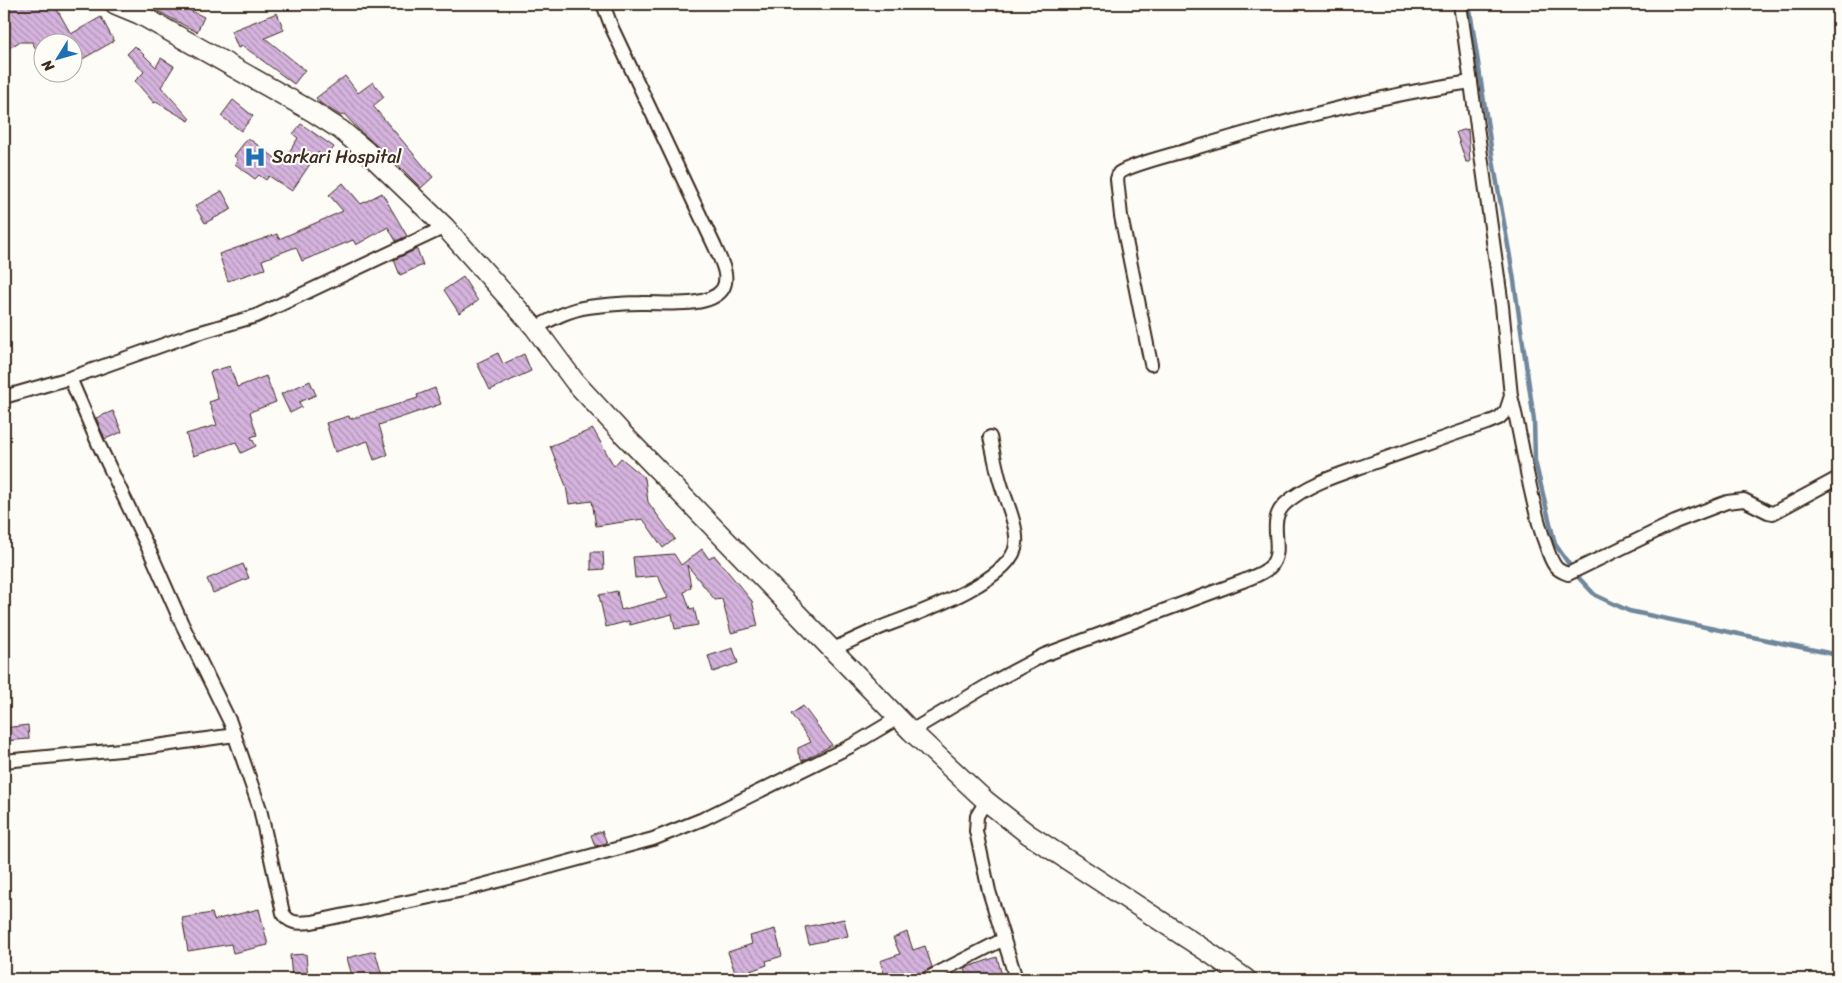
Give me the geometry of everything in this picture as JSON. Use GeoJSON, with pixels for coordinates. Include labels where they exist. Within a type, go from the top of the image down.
{"type":"FeatureCollection","features":[{"type":"Feature","properties":{"kind":"main road"},"geometry":{"type":"LineString","coordinates":[[115,4],[139,14],[313,112],[340,130],[366,151],[445,227],[535,328],[575,382],[622,434],[905,725],[986,801],[1028,834],[1246,979]]}},
{"type":"Feature","properties":{"kind":"street"},"geometry":{"type":"LineString","coordinates":[[535,328],[563,314],[587,307],[640,303],[693,303],[702,301],[722,290],[725,282],[725,273],[715,247],[603,4]]}},
{"type":"Feature","properties":{"kind":"street"},"geometry":{"type":"LineString","coordinates":[[1460,4],[1502,306],[1511,396],[1538,522],[1554,565],[1561,571],[1573,571],[1675,522],[1718,504],[1744,500],[1773,513],[1838,478]]}},
{"type":"Feature","properties":{"kind":"street"},"geometry":{"type":"LineString","coordinates":[[1151,364],[1121,216],[1117,180],[1119,172],[1298,119],[1420,89],[1470,82]]}},
{"type":"Feature","properties":{"kind":"street"},"geometry":{"type":"LineString","coordinates":[[4,397],[70,378],[191,335],[256,316],[445,227]]}},
{"type":"Feature","properties":{"kind":"street"},"geometry":{"type":"LineString","coordinates":[[70,378],[98,443],[138,524],[182,624],[235,735],[260,809],[283,913],[289,920],[298,924],[468,889],[653,839],[703,819],[850,746],[905,725],[1044,655],[1243,581],[1265,571],[1275,560],[1277,514],[1286,503],[1300,492],[1332,478],[1499,418],[1506,410],[1511,396]]}},
{"type":"Feature","properties":{"kind":"street"},"geometry":{"type":"LineString","coordinates":[[833,649],[936,606],[980,582],[1008,563],[1014,553],[1017,537],[999,478],[990,437]]}},
{"type":"Feature","properties":{"kind":"street"},"geometry":{"type":"LineString","coordinates":[[4,762],[160,746],[235,735]]}},
{"type":"Feature","properties":{"kind":"street"},"geometry":{"type":"LineString","coordinates":[[986,801],[977,816],[976,831],[989,890],[1016,979]]}},
{"type":"Feature","properties":{"kind":"street"},"geometry":{"type":"LineString","coordinates":[[926,979],[1004,938]]}},
{"type":"Feature","properties":{"kind":"building"},"geometry":{"type":"Polygon","coordinates":[[[4,4],[54,4],[70,32],[32,32],[32,42],[19,42],[4,51],[4,4]]]}},
{"type":"Feature","properties":{"kind":"building"},"geometry":{"type":"Polygon","coordinates":[[[144,4],[177,4],[204,17],[197,32],[144,4]]]}},
{"type":"Feature","properties":{"kind":"building"},"geometry":{"type":"Polygon","coordinates":[[[277,13],[284,30],[265,38],[305,70],[294,84],[243,46],[238,48],[231,31],[277,13]]]}},
{"type":"Feature","properties":{"kind":"building"},"geometry":{"type":"Polygon","coordinates":[[[101,17],[114,41],[82,59],[82,32],[75,32],[101,17]]]}},
{"type":"Feature","properties":{"kind":"building"},"geometry":{"type":"Polygon","coordinates":[[[135,46],[156,67],[161,58],[174,66],[161,87],[190,119],[189,121],[156,102],[154,103],[135,81],[144,72],[127,54],[135,46]]]}},
{"type":"Feature","properties":{"kind":"building"},"geometry":{"type":"Polygon","coordinates":[[[345,76],[358,93],[373,82],[384,97],[373,106],[433,177],[421,188],[392,159],[383,146],[380,149],[344,114],[341,116],[320,103],[316,98],[345,76]]]}},
{"type":"Feature","properties":{"kind":"building"},"geometry":{"type":"Polygon","coordinates":[[[233,100],[253,116],[241,131],[221,116],[233,100]]]}},
{"type":"Feature","properties":{"kind":"building"},"geometry":{"type":"Polygon","coordinates":[[[301,124],[334,147],[326,158],[318,152],[292,191],[269,176],[266,180],[259,175],[255,179],[235,164],[238,159],[234,156],[248,138],[282,163],[298,138],[293,134],[301,124]]]}},
{"type":"Feature","properties":{"kind":"building"},"geometry":{"type":"Polygon","coordinates":[[[1468,129],[1470,162],[1466,162],[1456,132],[1468,129]]]}},
{"type":"Feature","properties":{"kind":"building"},"geometry":{"type":"Polygon","coordinates":[[[343,183],[361,204],[382,193],[407,236],[396,241],[388,227],[356,245],[353,240],[302,261],[296,247],[262,260],[265,269],[228,281],[219,254],[277,234],[279,239],[343,211],[329,195],[343,183]]]}},
{"type":"Feature","properties":{"kind":"building"},"geometry":{"type":"Polygon","coordinates":[[[222,191],[232,209],[205,223],[195,206],[222,191]]]}},
{"type":"Feature","properties":{"kind":"building"},"geometry":{"type":"Polygon","coordinates":[[[417,249],[423,265],[400,275],[394,260],[417,249]]]}},
{"type":"Feature","properties":{"kind":"building"},"geometry":{"type":"Polygon","coordinates":[[[463,277],[478,301],[459,313],[444,290],[463,277]]]}},
{"type":"Feature","properties":{"kind":"building"},"geometry":{"type":"Polygon","coordinates":[[[498,353],[503,364],[524,354],[531,371],[490,390],[477,363],[498,353]]]}},
{"type":"Feature","properties":{"kind":"building"},"geometry":{"type":"Polygon","coordinates":[[[230,366],[237,387],[266,376],[276,402],[250,412],[257,435],[251,437],[256,446],[241,453],[236,442],[193,456],[186,434],[217,425],[209,402],[218,399],[210,372],[230,366]]]}},
{"type":"Feature","properties":{"kind":"building"},"geometry":{"type":"Polygon","coordinates":[[[310,381],[316,395],[299,402],[302,407],[290,413],[281,394],[310,381]]]}},
{"type":"Feature","properties":{"kind":"building"},"geometry":{"type":"Polygon","coordinates":[[[435,388],[441,404],[379,425],[388,455],[374,460],[368,441],[335,452],[326,423],[349,416],[350,419],[418,398],[417,395],[435,388]]]}},
{"type":"Feature","properties":{"kind":"building"},"geometry":{"type":"Polygon","coordinates":[[[113,411],[122,432],[105,439],[96,418],[113,411]]]}},
{"type":"Feature","properties":{"kind":"building"},"geometry":{"type":"Polygon","coordinates":[[[593,429],[614,466],[621,458],[645,478],[648,502],[675,539],[663,548],[643,519],[596,526],[592,501],[569,504],[566,486],[550,446],[593,429]]]}},
{"type":"Feature","properties":{"kind":"building"},"geometry":{"type":"Polygon","coordinates":[[[702,549],[709,559],[714,555],[752,601],[758,626],[731,633],[722,599],[715,600],[687,565],[691,587],[684,592],[690,609],[694,608],[698,625],[675,629],[672,614],[630,625],[629,621],[606,627],[599,595],[617,591],[621,610],[668,598],[658,576],[635,578],[633,557],[674,554],[681,565],[702,549]]]}},
{"type":"Feature","properties":{"kind":"building"},"geometry":{"type":"Polygon","coordinates":[[[591,552],[603,552],[604,569],[591,570],[591,552]]]}},
{"type":"Feature","properties":{"kind":"building"},"geometry":{"type":"Polygon","coordinates":[[[243,564],[249,578],[213,593],[207,579],[243,564]]]}},
{"type":"Feature","properties":{"kind":"building"},"geometry":{"type":"Polygon","coordinates":[[[733,648],[738,663],[713,672],[708,656],[733,648]]]}},
{"type":"Feature","properties":{"kind":"building"},"geometry":{"type":"Polygon","coordinates":[[[803,706],[832,745],[802,761],[798,748],[811,742],[791,714],[803,706]]]}},
{"type":"Feature","properties":{"kind":"building"},"geometry":{"type":"Polygon","coordinates":[[[28,725],[29,739],[4,741],[4,728],[28,725]]]}},
{"type":"Feature","properties":{"kind":"building"},"geometry":{"type":"Polygon","coordinates":[[[602,831],[607,843],[595,846],[591,835],[602,831]]]}},
{"type":"Feature","properties":{"kind":"building"},"geometry":{"type":"Polygon","coordinates":[[[259,909],[268,945],[233,953],[231,944],[188,951],[182,918],[212,913],[214,920],[259,909]]]}},
{"type":"Feature","properties":{"kind":"building"},"geometry":{"type":"Polygon","coordinates":[[[844,919],[848,936],[809,944],[805,927],[844,919]]]}},
{"type":"Feature","properties":{"kind":"building"},"geometry":{"type":"Polygon","coordinates":[[[775,929],[782,956],[766,961],[767,965],[736,976],[728,952],[752,944],[750,936],[775,929]]]}},
{"type":"Feature","properties":{"kind":"building"},"geometry":{"type":"Polygon","coordinates":[[[907,932],[913,950],[925,946],[932,967],[913,979],[886,979],[880,961],[900,954],[893,938],[907,932]]]}},
{"type":"Feature","properties":{"kind":"building"},"geometry":{"type":"Polygon","coordinates":[[[375,951],[383,979],[353,979],[347,958],[375,951]]]}},
{"type":"Feature","properties":{"kind":"building"},"geometry":{"type":"Polygon","coordinates":[[[306,954],[308,979],[292,979],[290,955],[306,954]]]}},
{"type":"Feature","properties":{"kind":"building"},"geometry":{"type":"Polygon","coordinates":[[[997,957],[1003,979],[968,979],[965,968],[997,957]]]}},
{"type":"Feature","properties":{"kind":"waterway"},"geometry":{"type":"LineString","coordinates":[[1469,4],[1513,274],[1534,420],[1535,461],[1555,544],[1578,577],[1595,595],[1629,611],[1838,655]]}},
{"type":"Feature","properties":{"kind":"place","name":"Sarkari Hospital"},"geometry":{"type":"Point","coordinates":[255,157]}}]}
